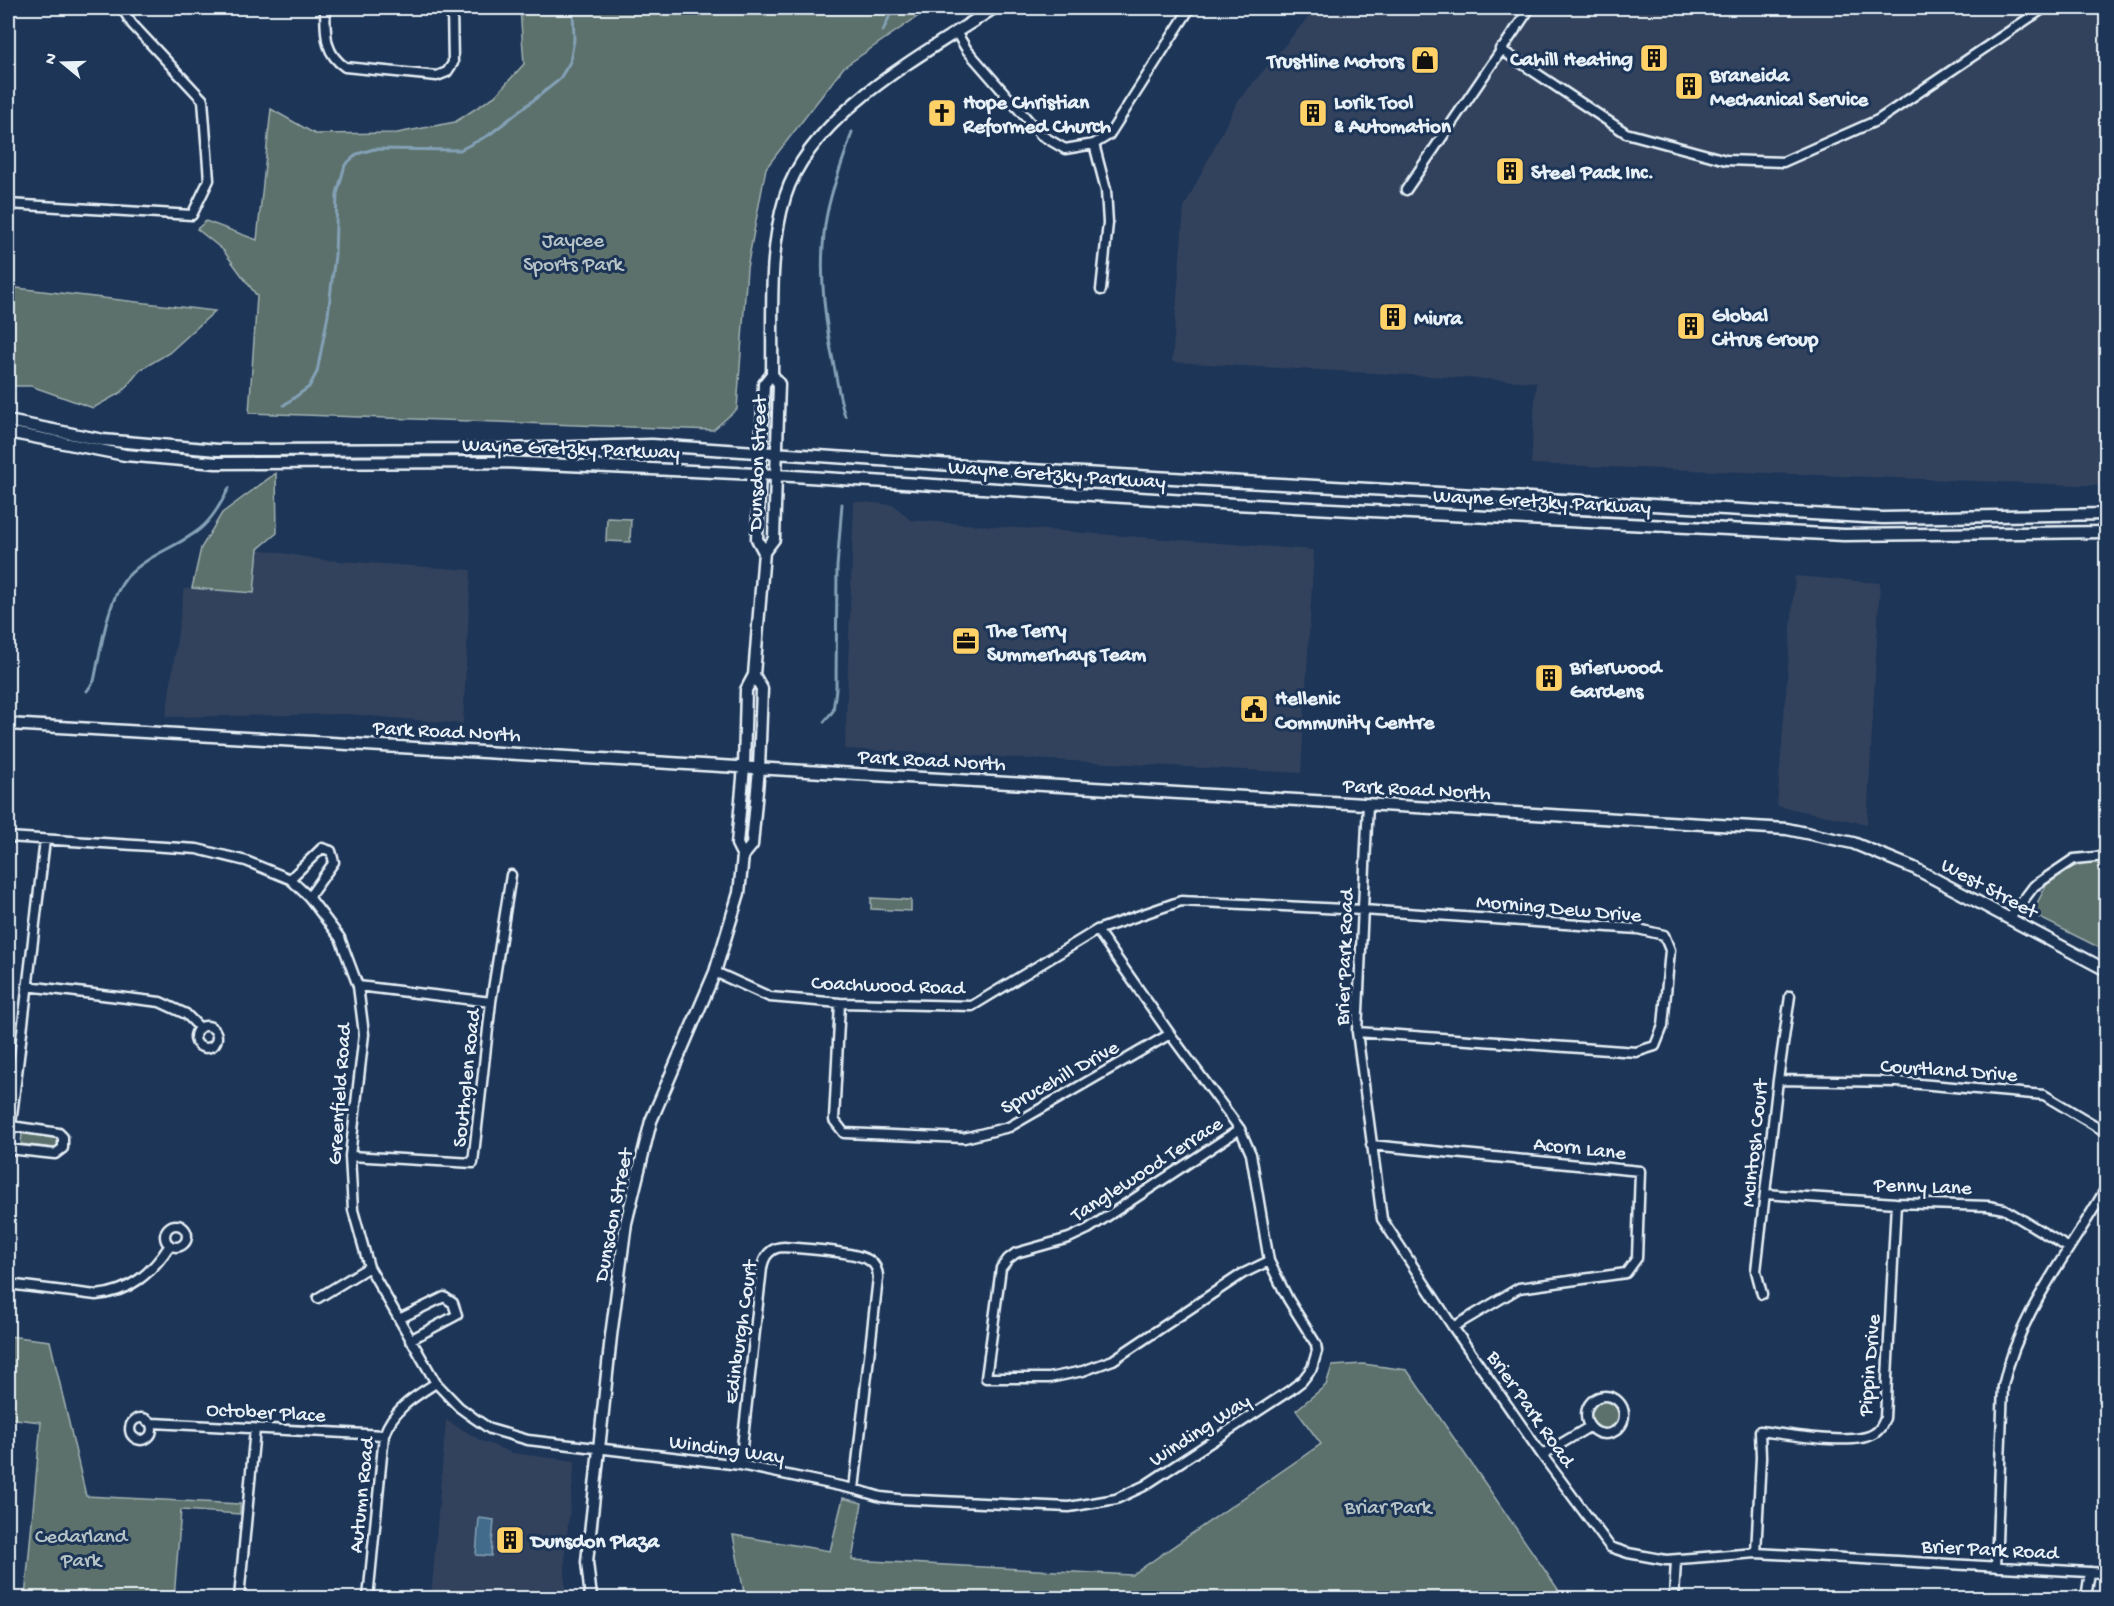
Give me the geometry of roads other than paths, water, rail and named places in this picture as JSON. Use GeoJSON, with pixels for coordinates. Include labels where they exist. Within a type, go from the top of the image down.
{"type":"FeatureCollection","features":[{"type":"Feature","properties":{"kind":"main road","name":"Dunsdon Street"},"geometry":{"type":"LineString","coordinates":[[591,1599],[587,1562],[611,1336],[629,1212],[651,1121],[715,972],[739,893],[743,856],[737,844],[744,767],[746,690],[754,675],[764,552],[774,539],[779,384],[772,374],[773,282],[777,232],[785,196],[799,164],[820,137],[863,94],[994,8]]}},
{"type":"Feature","properties":{"kind":"main road","name":"Dunsdon Street"},"geometry":{"type":"LineString","coordinates":[[764,552],[757,539],[759,475],[764,384],[772,374]]}},
{"type":"Feature","properties":{"kind":"main road","name":"Wayne Gretzky Parkway"},"geometry":{"type":"LineString","coordinates":[[8,421],[103,440],[217,450],[503,449],[652,445],[1883,518],[2106,514]]}},
{"type":"Feature","properties":{"kind":"main road","name":"Wayne Gretzky Parkway"},"geometry":{"type":"LineString","coordinates":[[8,432],[125,455],[216,463],[504,462],[777,475],[1234,504],[1844,535],[2106,532]]}},
{"type":"Feature","properties":{"kind":"main road","name":"Dunsdon Street"},"geometry":{"type":"LineString","coordinates":[[743,856],[752,845],[759,768],[762,689],[754,675]]}},
{"type":"Feature","properties":{"kind":"main road","name":"Park Road North"},"geometry":{"type":"LineString","coordinates":[[8,724],[1787,829],[1853,843]]}},
{"type":"Feature","properties":{"kind":"main road","name":"West Street"},"geometry":{"type":"LineString","coordinates":[[1853,843],[1927,874],[2106,970]]}},
{"type":"Feature","properties":{"kind":"street"},"geometry":{"type":"LineString","coordinates":[[8,204],[192,215],[209,180],[203,100],[132,24],[122,8]]}},
{"type":"Feature","properties":{"kind":"street"},"geometry":{"type":"LineString","coordinates":[[325,8],[327,45],[335,60],[345,67],[437,76],[447,72],[453,63],[452,8]]}},
{"type":"Feature","properties":{"kind":"street"},"geometry":{"type":"LineString","coordinates":[[956,32],[968,50],[1041,135],[1065,149],[1094,144],[1109,135],[1191,8]]}},
{"type":"Feature","properties":{"kind":"street"},"geometry":{"type":"LineString","coordinates":[[1406,190],[1530,8]]}},
{"type":"Feature","properties":{"kind":"street"},"geometry":{"type":"LineString","coordinates":[[1500,49],[1626,133],[1726,160],[1783,162],[1878,120],[2044,8]]}},
{"type":"Feature","properties":{"kind":"street"},"geometry":{"type":"LineString","coordinates":[[1094,144],[1106,190],[1108,223],[1101,290]]}},
{"type":"Feature","properties":{"kind":"street","name":"Brier Park Road"},"geometry":{"type":"LineString","coordinates":[[1368,804],[1357,1032],[1382,1219],[1453,1327],[1542,1455],[1610,1547],[1666,1560],[1756,1553],[2106,1573]]}},
{"type":"Feature","properties":{"kind":"street","name":"Greenfield Road"},"geometry":{"type":"LineString","coordinates":[[8,837],[197,849],[246,861],[290,879],[309,897],[340,938],[358,986],[363,1034],[350,1156],[352,1210],[369,1267],[436,1383],[459,1407],[490,1429],[528,1440],[599,1449]]}},
{"type":"Feature","properties":{"kind":"street"},"geometry":{"type":"LineString","coordinates":[[11,1126],[58,1133],[63,1137],[64,1144],[61,1151],[55,1154],[8,1149],[45,840]]}},
{"type":"Feature","properties":{"kind":"street"},"geometry":{"type":"LineString","coordinates":[[290,879],[322,848],[332,851],[334,862],[309,897]]}},
{"type":"Feature","properties":{"kind":"street"},"geometry":{"type":"LineString","coordinates":[[2009,919],[2034,886],[2074,859],[2106,856]]}},
{"type":"Feature","properties":{"kind":"street","name":"Southglen Road"},"geometry":{"type":"LineString","coordinates":[[350,1156],[473,1163],[491,1002],[511,874]]}},
{"type":"Feature","properties":{"kind":"street","name":"Coachwood Road"},"geometry":{"type":"LineString","coordinates":[[715,972],[770,998],[840,1003],[972,1006],[1097,930],[1181,901],[1363,910]]}},
{"type":"Feature","properties":{"kind":"street","name":"Morning Dew Drive"},"geometry":{"type":"LineString","coordinates":[[1357,1032],[1636,1052],[1655,1046],[1663,1026],[1670,950],[1664,935],[1638,929],[1363,910]]}},
{"type":"Feature","properties":{"kind":"street","name":"Winding Way"},"geometry":{"type":"LineString","coordinates":[[599,1449],[740,1465],[854,1489],[881,1497],[1069,1507],[1116,1499],[1144,1486],[1302,1381],[1312,1368],[1317,1351],[1316,1344],[1288,1299],[1269,1261],[1251,1154],[1240,1129],[1097,930]]}},
{"type":"Feature","properties":{"kind":"street"},"geometry":{"type":"LineString","coordinates":[[27,986],[160,1002],[186,1014],[200,1028]]}},
{"type":"Feature","properties":{"kind":"street"},"geometry":{"type":"LineString","coordinates":[[358,986],[491,1002]]}},
{"type":"Feature","properties":{"kind":"street","name":"McIntosh Court"},"geometry":{"type":"LineString","coordinates":[[1762,1294],[1756,1271],[1790,996]]}},
{"type":"Feature","properties":{"kind":"street","name":"Sprucehill Drive"},"geometry":{"type":"LineString","coordinates":[[840,1003],[834,1120],[844,1133],[964,1138],[1009,1128],[1170,1034]]}},
{"type":"Feature","properties":{"kind":"street","name":"Courtland Drive"},"geometry":{"type":"LineString","coordinates":[[1778,1080],[1897,1082],[2044,1095],[2106,1132]]}},
{"type":"Feature","properties":{"kind":"street","name":"Tanglewood Terrace"},"geometry":{"type":"LineString","coordinates":[[1240,1129],[1088,1229],[1069,1238],[1016,1253],[1008,1259],[1001,1268],[986,1378],[1049,1377],[1083,1371],[1113,1360],[1242,1274],[1269,1261]]}},
{"type":"Feature","properties":{"kind":"street","name":"Acorn Lane"},"geometry":{"type":"LineString","coordinates":[[1371,1144],[1640,1171],[1637,1258],[1626,1272],[1519,1288],[1453,1327]]}},
{"type":"Feature","properties":{"kind":"street"},"geometry":{"type":"LineString","coordinates":[[1996,1567],[2003,1386],[2008,1366],[2024,1324],[2106,1191]]}},
{"type":"Feature","properties":{"kind":"street","name":"Penny Lane"},"geometry":{"type":"LineString","coordinates":[[1765,1194],[1896,1203],[1988,1206],[2004,1209],[2069,1248]]}},
{"type":"Feature","properties":{"kind":"street","name":"Pippin Drive"},"geometry":{"type":"LineString","coordinates":[[1756,1553],[1761,1457],[1760,1431],[1847,1440],[1874,1434],[1882,1427],[1885,1418],[1896,1203]]}},
{"type":"Feature","properties":{"kind":"street"},"geometry":{"type":"LineString","coordinates":[[8,1284],[96,1295],[108,1294],[140,1280],[170,1245]]}},
{"type":"Feature","properties":{"kind":"street","name":"Edinburgh Court"},"geometry":{"type":"LineString","coordinates":[[740,1465],[762,1268],[766,1257],[773,1250],[784,1247],[860,1256],[873,1263],[878,1278],[854,1489]]}},
{"type":"Feature","properties":{"kind":"street"},"geometry":{"type":"LineString","coordinates":[[318,1298],[369,1267]]}},
{"type":"Feature","properties":{"kind":"street"},"geometry":{"type":"LineString","coordinates":[[399,1319],[444,1297],[453,1303],[457,1316],[410,1340]]}},
{"type":"Feature","properties":{"kind":"street","name":"Autumn Road"},"geometry":{"type":"LineString","coordinates":[[368,1599],[384,1435],[393,1416],[401,1407],[436,1383]]}},
{"type":"Feature","properties":{"kind":"street"},"geometry":{"type":"LineString","coordinates":[[1608,1397],[1619,1403],[1623,1420],[1616,1430],[1599,1434],[1589,1426],[1586,1414],[1591,1403],[1596,1399],[1608,1397]]}},
{"type":"Feature","properties":{"kind":"street","name":"October Place"},"geometry":{"type":"LineString","coordinates":[[147,1421],[384,1435]]}},
{"type":"Feature","properties":{"kind":"street"},"geometry":{"type":"LineString","coordinates":[[1542,1455],[1589,1426]]}},
{"type":"Feature","properties":{"kind":"street"},"geometry":{"type":"LineString","coordinates":[[239,1599],[255,1428]]}},
{"type":"Feature","properties":{"kind":"street"},"geometry":{"type":"LineString","coordinates":[[1674,1599],[1676,1560]]}},
{"type":"Feature","properties":{"kind":"street"},"geometry":{"type":"LineString","coordinates":[[2086,1599],[2090,1572]]}},
{"type":"Feature","properties":{"kind":"waterway"},"geometry":{"type":"LineString","coordinates":[[284,405],[309,387],[317,372],[328,315],[335,255],[337,194],[345,165],[357,154],[374,149],[460,150],[489,135],[559,80],[570,62],[574,40],[573,8]]}},
{"type":"Feature","properties":{"kind":"waterway"},"geometry":{"type":"LineString","coordinates":[[883,31],[893,8]]}},
{"type":"Feature","properties":{"kind":"waterway"},"geometry":{"type":"LineString","coordinates":[[845,416],[826,320],[823,251],[828,208],[852,132]]}},
{"type":"Feature","properties":{"kind":"waterway"},"geometry":{"type":"LineString","coordinates":[[87,691],[94,681],[106,626],[120,587],[127,577],[144,562],[205,525],[229,488]]}},
{"type":"Feature","properties":{"kind":"waterway"},"geometry":{"type":"LineString","coordinates":[[824,722],[833,711],[836,689],[837,567],[842,504]]}},
{"type":"Feature","properties":{"kind":"place","name":"Cahill Heating"},"geometry":{"type":"Point","coordinates":[1654,58]}},
{"type":"Feature","properties":{"kind":"place","name":"Trustline Motors"},"geometry":{"type":"Point","coordinates":[1425,60]}},
{"type":"Feature","properties":{"kind":"place","name":"Braneida Mechanical Service"},"geometry":{"type":"Point","coordinates":[1689,86]}},
{"type":"Feature","properties":{"kind":"place","name":"Hope Christian Reformed Church"},"geometry":{"type":"Point","coordinates":[942,113]}},
{"type":"Feature","properties":{"kind":"place","name":"Lorik Tool & Automation"},"geometry":{"type":"Point","coordinates":[1313,113]}},
{"type":"Feature","properties":{"kind":"place","name":"Steel Pack Inc."},"geometry":{"type":"Point","coordinates":[1510,171]}},
{"type":"Feature","properties":{"kind":"place","name":"Miura"},"geometry":{"type":"Point","coordinates":[1393,317]}},
{"type":"Feature","properties":{"kind":"place","name":"Global Citrus Group"},"geometry":{"type":"Point","coordinates":[1691,326]}},
{"type":"Feature","properties":{"kind":"place","name":"The Terry Summerhays Team"},"geometry":{"type":"Point","coordinates":[966,641]}},
{"type":"Feature","properties":{"kind":"place","name":"Brierwood Gardens"},"geometry":{"type":"Point","coordinates":[1549,678]}},
{"type":"Feature","properties":{"kind":"place","name":"Hellenic Community Centre"},"geometry":{"type":"Point","coordinates":[1254,709]}},
{"type":"Feature","properties":{"kind":"place","name":"Dunsdon Plaza"},"geometry":{"type":"Point","coordinates":[510,1540]}},
{"type":"Feature","properties":{"kind":"park label","name":"Jaycee Sports Park"},"geometry":{"type":"Point","coordinates":[573,251]}},
{"type":"Feature","properties":{"kind":"park label","name":"Briar Park"},"geometry":{"type":"Point","coordinates":[1388,1506]}},
{"type":"Feature","properties":{"kind":"park label","name":"Cedarland Park"},"geometry":{"type":"Point","coordinates":[81,1547]}}]}
